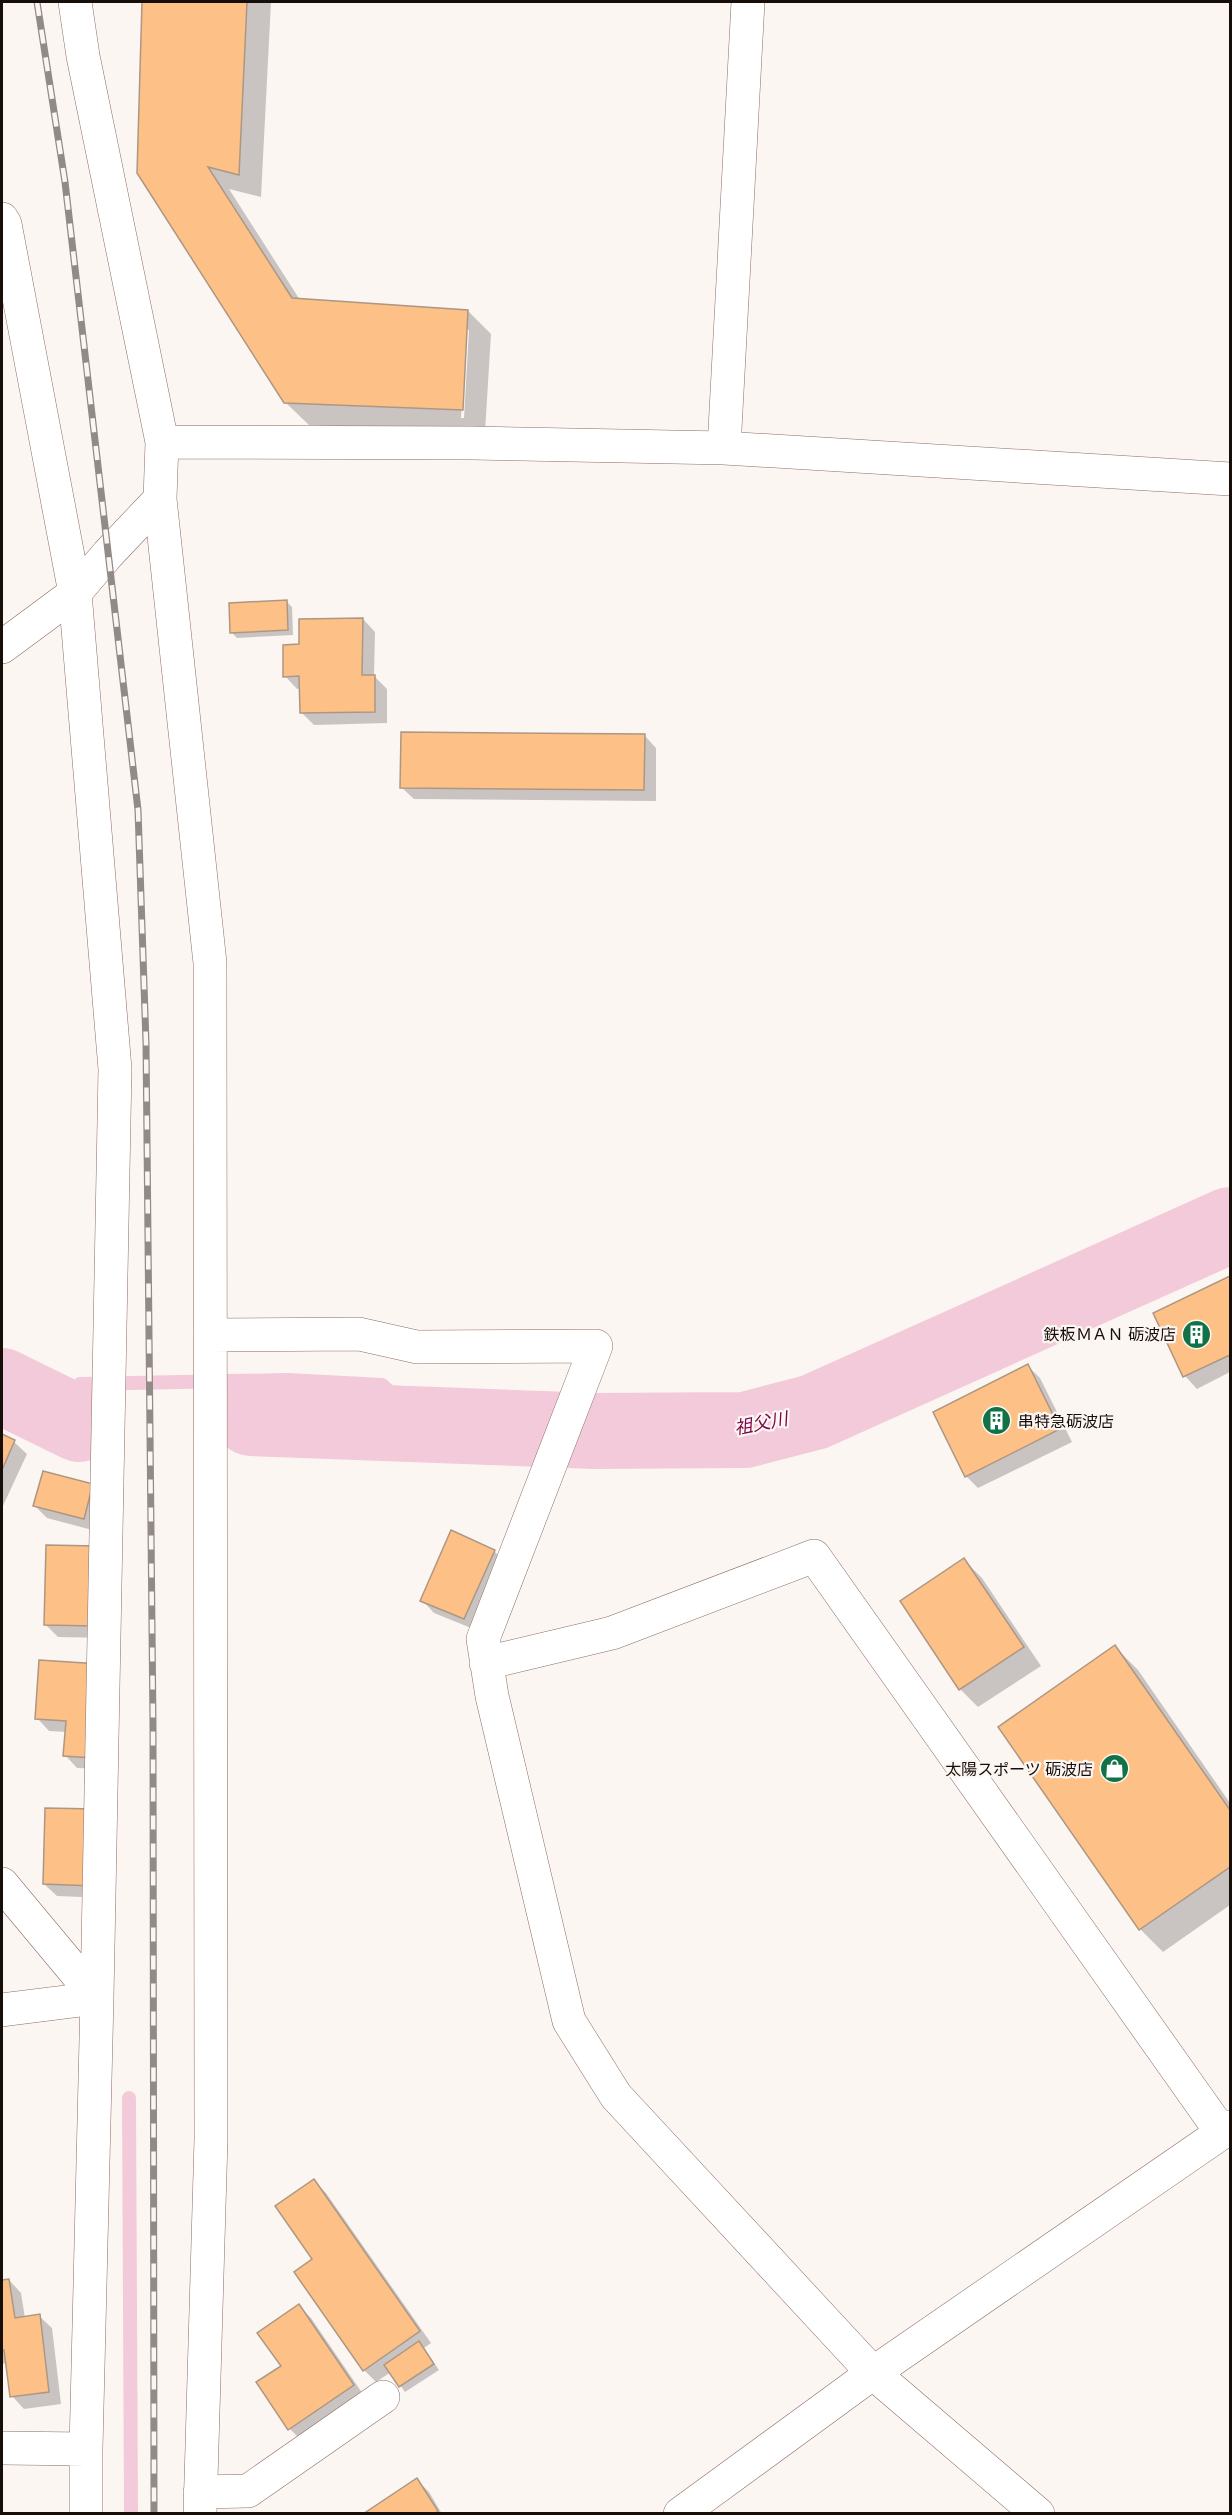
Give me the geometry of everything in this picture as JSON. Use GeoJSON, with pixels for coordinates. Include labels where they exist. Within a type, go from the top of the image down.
{"type":"FeatureCollection","features":[{"type":"Feature","properties":{"kind":"street"},"geometry":{"type":"LineString","coordinates":[[75,2],[83,56],[162,442],[160,499],[210,963],[211,2139],[200,2503],[248,2491],[383,2397]]}},
{"type":"Feature","properties":{"kind":"street"},"geometry":{"type":"LineString","coordinates":[[724,448],[748,2]]}},
{"type":"Feature","properties":{"kind":"street"},"geometry":{"type":"LineString","coordinates":[[2,219],[5,224],[75,593],[115,1069],[86,2514]]}},
{"type":"Feature","properties":{"kind":"street"},"geometry":{"type":"LineString","coordinates":[[162,442],[472,443],[724,448],[1230,479]]}},
{"type":"Feature","properties":{"kind":"street"},"geometry":{"type":"LineString","coordinates":[[2,647],[75,593],[160,499]]}},
{"type":"Feature","properties":{"kind":"street"},"geometry":{"type":"LineString","coordinates":[[210,1335],[359,1334],[417,1347],[596,1346],[483,1639],[492,1696],[569,2021],[616,2096],[873,2373],[1038,2514]]}},
{"type":"Feature","properties":{"kind":"street"},"geometry":{"type":"LineString","coordinates":[[486,1663],[612,1633],[814,1556],[1226,2130],[873,2373],[680,2514]]}},
{"type":"Feature","properties":{"kind":"street"},"geometry":{"type":"LineString","coordinates":[[2,1884],[97,1998]]}},
{"type":"Feature","properties":{"kind":"street"},"geometry":{"type":"LineString","coordinates":[[2,2010],[97,1998]]}},
{"type":"Feature","properties":{"kind":"street"},"geometry":{"type":"LineString","coordinates":[[2,2448],[86,2449]]}},
{"type":"Feature","properties":{"kind":"building"},"geometry":{"type":"Polygon","coordinates":[[[142,2],[247,2],[239,175],[208,167],[292,298],[468,310],[463,410],[284,403],[137,173],[142,2]]]}},
{"type":"Feature","properties":{"kind":"building"},"geometry":{"type":"Polygon","coordinates":[[[287,600],[288,630],[230,633],[229,603],[287,600]]]}},
{"type":"Feature","properties":{"kind":"building"},"geometry":{"type":"Polygon","coordinates":[[[363,618],[362,675],[375,675],[375,712],[300,713],[299,676],[283,677],[283,645],[299,644],[299,619],[363,618]]]}},
{"type":"Feature","properties":{"kind":"building"},"geometry":{"type":"Polygon","coordinates":[[[401,732],[645,734],[644,790],[400,788],[401,732]]]}},
{"type":"Feature","properties":{"kind":"building","name":"鉄板ＭＡＮ 砺波店"},"geometry":{"type":"Polygon","coordinates":[[[1230,1276],[1230,1355],[1183,1377],[1153,1313],[1230,1276]]]}},
{"type":"Feature","properties":{"kind":"building","name":"串特急砺波店"},"geometry":{"type":"Polygon","coordinates":[[[1028,1364],[1060,1429],[965,1477],[933,1412],[1028,1364]]]}},
{"type":"Feature","properties":{"kind":"building"},"geometry":{"type":"Polygon","coordinates":[[[2,1434],[15,1440],[2,1470],[2,1434]]]}},
{"type":"Feature","properties":{"kind":"building"},"geometry":{"type":"Polygon","coordinates":[[[43,1471],[93,1484],[84,1519],[33,1506],[43,1471]]]}},
{"type":"Feature","properties":{"kind":"building"},"geometry":{"type":"Polygon","coordinates":[[[451,1530],[495,1550],[464,1619],[420,1601],[451,1530]]]}},
{"type":"Feature","properties":{"kind":"building"},"geometry":{"type":"Polygon","coordinates":[[[46,1545],[97,1546],[94,1626],[44,1625],[46,1545]]]}},
{"type":"Feature","properties":{"kind":"building"},"geometry":{"type":"Polygon","coordinates":[[[964,1558],[1024,1647],[959,1690],[900,1601],[964,1558]]]}},
{"type":"Feature","properties":{"kind":"building","name":"太陽スポーツ 砺波店"},"geometry":{"type":"Polygon","coordinates":[[[1115,1645],[1230,1810],[1230,1867],[1139,1930],[998,1727],[1115,1645]]]}},
{"type":"Feature","properties":{"kind":"building"},"geometry":{"type":"Polygon","coordinates":[[[39,1660],[100,1664],[93,1758],[63,1756],[66,1721],[35,1719],[39,1660]]]}},
{"type":"Feature","properties":{"kind":"building"},"geometry":{"type":"Polygon","coordinates":[[[45,1808],[96,1809],[94,1886],[43,1884],[45,1808]]]}},
{"type":"Feature","properties":{"kind":"building"},"geometry":{"type":"Polygon","coordinates":[[[314,2179],[420,2331],[363,2371],[294,2272],[312,2259],[275,2206],[314,2179]]]}},
{"type":"Feature","properties":{"kind":"building"},"geometry":{"type":"Polygon","coordinates":[[[9,2279],[15,2318],[40,2314],[49,2392],[10,2397],[4,2350],[2,2350],[2,2280],[9,2279]]]}},
{"type":"Feature","properties":{"kind":"building"},"geometry":{"type":"Polygon","coordinates":[[[299,2304],[354,2385],[288,2430],[256,2382],[281,2366],[257,2333],[299,2304]]]}},
{"type":"Feature","properties":{"kind":"building"},"geometry":{"type":"Polygon","coordinates":[[[419,2341],[434,2364],[399,2387],[384,2365],[419,2341]]]}},
{"type":"Feature","properties":{"kind":"building"},"geometry":{"type":"Polygon","coordinates":[[[417,2478],[438,2511],[435,2514],[363,2514],[417,2478]]]}},
{"type":"Feature","properties":{"kind":"waterway","name":"祖父川"},"geometry":{"type":"LineString","coordinates":[[251,1418],[595,1431],[745,1430],[814,1412],[1230,1225]]}},
{"type":"Feature","properties":{"kind":"waterway"},"geometry":{"type":"LineString","coordinates":[[80,1384],[288,1380],[382,1385],[424,1424]]}},
{"type":"Feature","properties":{"kind":"waterway","name":"祖父川"},"geometry":{"type":"LineString","coordinates":[[2,1386],[79,1424]]}},
{"type":"Feature","properties":{"kind":"waterway"},"geometry":{"type":"LineString","coordinates":[[129,2098],[131,2514]]}},
{"type":"Feature","properties":{"kind":"railway"},"geometry":{"type":"LineString","coordinates":[[37,2],[65,182],[138,810],[146,1043],[153,1725],[154,2514]]}},
{"type":"Feature","properties":{"kind":"place","name":"鉄板ＭＡＮ 砺波店"},"geometry":{"type":"Point","coordinates":[1197,1334]}},
{"type":"Feature","properties":{"kind":"place","name":"串特急砺波店"},"geometry":{"type":"Point","coordinates":[997,1421]}},
{"type":"Feature","properties":{"kind":"place","name":"太陽スポーツ 砺波店"},"geometry":{"type":"Point","coordinates":[1114,1769]}}]}
